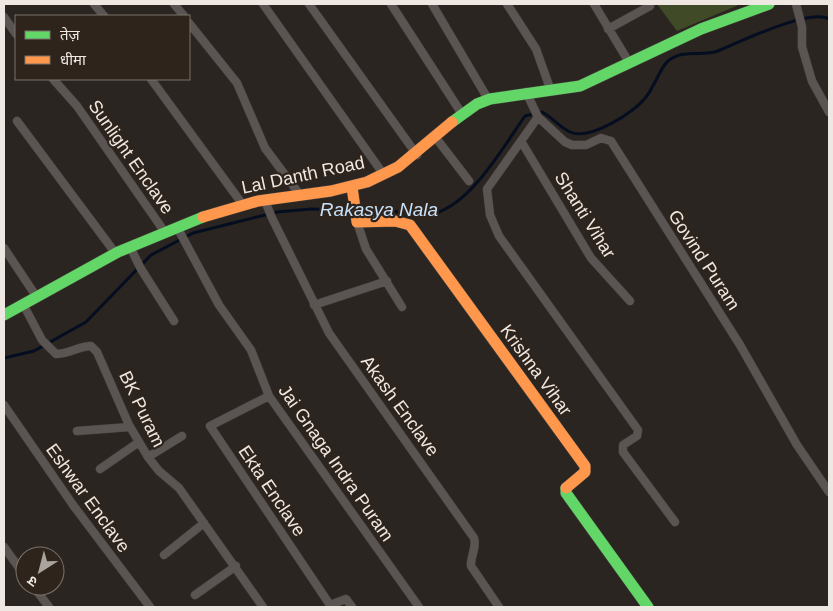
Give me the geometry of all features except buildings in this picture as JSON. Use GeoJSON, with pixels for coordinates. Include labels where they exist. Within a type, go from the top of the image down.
{"type":"FeatureCollection","features":[{"type":"Feature","properties":{"kind":"street"},"geometry":{"type":"LineString","coordinates":[[94,4],[103,15]]}},
{"type":"Feature","properties":{"kind":"street"},"geometry":{"type":"LineString","coordinates":[[174,4],[183,15]]}},
{"type":"Feature","properties":{"kind":"street"},"geometry":{"type":"LineString","coordinates":[[263,4],[384,175]]}},
{"type":"Feature","properties":{"kind":"street"},"geometry":{"type":"LineString","coordinates":[[309,4],[417,155]]}},
{"type":"Feature","properties":{"kind":"street"},"geometry":{"type":"LineString","coordinates":[[392,4],[462,114]]}},
{"type":"Feature","properties":{"kind":"street"},"geometry":{"type":"LineString","coordinates":[[432,4],[488,99]]}},
{"type":"Feature","properties":{"kind":"street"},"geometry":{"type":"LineString","coordinates":[[507,4],[536,49],[551,91]]}},
{"type":"Feature","properties":{"kind":"street"},"geometry":{"type":"LineString","coordinates":[[594,4],[630,64]]}},
{"type":"Feature","properties":{"kind":"street","name":"Lal Danth Road"},"geometry":{"type":"LineString","coordinates":[[4,315],[116,254],[164,231],[178,230],[243,204],[267,205],[300,194],[352,187],[384,175],[417,155],[462,114],[488,99],[526,92],[577,87],[602,78],[678,39],[769,4]]}},
{"type":"Feature","properties":{"kind":"street"},"geometry":{"type":"LineString","coordinates":[[796,4],[802,27],[802,47],[812,81],[829,112]]}},
{"type":"Feature","properties":{"kind":"street"},"geometry":{"type":"LineString","coordinates":[[608,29],[650,6]]}},
{"type":"Feature","properties":{"kind":"street"},"geometry":{"type":"LineString","coordinates":[[4,17],[15,33]]}},
{"type":"Feature","properties":{"kind":"street"},"geometry":{"type":"LineString","coordinates":[[190,23],[237,83],[265,148],[300,194]]}},
{"type":"Feature","properties":{"kind":"street","name":"Sunlight Enclave"},"geometry":{"type":"LineString","coordinates":[[54,80],[77,106],[164,231]]}},
{"type":"Feature","properties":{"kind":"street"},"geometry":{"type":"LineString","coordinates":[[152,80],[243,204]]}},
{"type":"Feature","properties":{"kind":"street","name":"Govind Puram"},"geometry":{"type":"LineString","coordinates":[[526,92],[538,117],[572,145],[586,144],[601,138],[611,141],[740,345],[797,445],[829,492]]}},
{"type":"Feature","properties":{"kind":"street"},"geometry":{"type":"LineString","coordinates":[[538,117],[487,189],[490,215],[499,236],[638,430],[637,436],[623,446],[623,452],[675,522]]}},
{"type":"Feature","properties":{"kind":"street"},"geometry":{"type":"LineString","coordinates":[[17,121],[116,254]]}},
{"type":"Feature","properties":{"kind":"street"},"geometry":{"type":"LineString","coordinates":[[436,138],[469,181]]}},
{"type":"Feature","properties":{"kind":"street","name":"Shanti Vihar"},"geometry":{"type":"LineString","coordinates":[[521,141],[591,258],[630,301]]}},
{"type":"Feature","properties":{"kind":"street"},"geometry":{"type":"LineString","coordinates":[[352,187],[356,221],[366,250],[402,307]]}},
{"type":"Feature","properties":{"kind":"street","name":"Akash Enclave"},"geometry":{"type":"LineString","coordinates":[[267,205],[329,333],[474,538],[476,545],[470,559],[471,566],[499,607]]}},
{"type":"Feature","properties":{"kind":"street","name":"Krishna Vihar"},"geometry":{"type":"LineString","coordinates":[[356,221],[395,220],[410,225],[419,235],[455,288],[585,466],[584,472],[565,489],[566,493],[648,607]]}},
{"type":"Feature","properties":{"kind":"street","name":"Jai Gnaga Indra Puram"},"geometry":{"type":"LineString","coordinates":[[178,230],[219,305],[251,350],[269,396],[419,607]]}},
{"type":"Feature","properties":{"kind":"street"},"geometry":{"type":"LineString","coordinates":[[130,247],[174,322]]}},
{"type":"Feature","properties":{"kind":"street"},"geometry":{"type":"LineString","coordinates":[[4,248],[36,296]]}},
{"type":"Feature","properties":{"kind":"street"},"geometry":{"type":"LineString","coordinates":[[314,305],[387,282]]}},
{"type":"Feature","properties":{"kind":"street","name":"BK Puram"},"geometry":{"type":"LineString","coordinates":[[23,304],[42,340],[56,354],[63,354],[84,346],[92,346],[101,358],[130,427],[148,457],[159,471],[179,488],[236,566],[262,607]]}},
{"type":"Feature","properties":{"kind":"street","name":"Ekta Enclave"},"geometry":{"type":"LineString","coordinates":[[269,396],[210,426],[330,605],[346,599],[352,607]]}},
{"type":"Feature","properties":{"kind":"street","name":"Eshwar Enclave"},"geometry":{"type":"LineString","coordinates":[[4,405],[73,505],[150,607]]}},
{"type":"Feature","properties":{"kind":"street"},"geometry":{"type":"LineString","coordinates":[[77,432],[130,427]]}},
{"type":"Feature","properties":{"kind":"street"},"geometry":{"type":"LineString","coordinates":[[148,457],[182,436]]}},
{"type":"Feature","properties":{"kind":"street"},"geometry":{"type":"LineString","coordinates":[[100,469],[139,442]]}},
{"type":"Feature","properties":{"kind":"street"},"geometry":{"type":"LineString","coordinates":[[164,555],[204,523]]}},
{"type":"Feature","properties":{"kind":"street"},"geometry":{"type":"LineString","coordinates":[[4,547],[15,562]]}},
{"type":"Feature","properties":{"kind":"street"},"geometry":{"type":"LineString","coordinates":[[195,595],[236,566]]}},
{"type":"Feature","properties":{"kind":"street"},"geometry":{"type":"LineString","coordinates":[[41,596],[49,607]]}},
{"type":"Feature","properties":{"kind":"green space"},"geometry":{"type":"Polygon","coordinates":[[[657,4],[741,4],[677,31],[657,4]]]}},
{"type":"Feature","properties":{"kind":"waterway","name":"Rakasya Nala"},"geometry":{"type":"LineString","coordinates":[[4,358],[34,351],[86,322],[151,255],[193,233],[277,212],[311,209],[436,213],[450,207],[475,185],[525,116],[542,112],[570,132],[578,134],[588,133],[611,124],[632,110],[649,93],[667,62],[679,55],[712,53],[774,28],[806,18],[819,17],[829,19]]}},
{"type":"Feature","properties":{"kind":"traffic: fast"},"geometry":{"type":"LineString","coordinates":[[452,122],[477,104],[490,99],[580,86],[701,29],[769,4]]}},
{"type":"Feature","properties":{"kind":"traffic: fast"},"geometry":{"type":"LineString","coordinates":[[4,315],[118,252],[203,217]]}},
{"type":"Feature","properties":{"kind":"traffic: fast"},"geometry":{"type":"LineString","coordinates":[[566,488],[566,493],[648,607]]}},
{"type":"Feature","properties":{"kind":"traffic: slow"},"geometry":{"type":"LineString","coordinates":[[203,217],[258,201],[331,191],[367,182],[398,167],[452,122]]}},
{"type":"Feature","properties":{"kind":"traffic: slow"},"geometry":{"type":"LineString","coordinates":[[352,187],[357,222],[395,221],[410,225],[585,466],[585,472],[566,488]]}}]}
